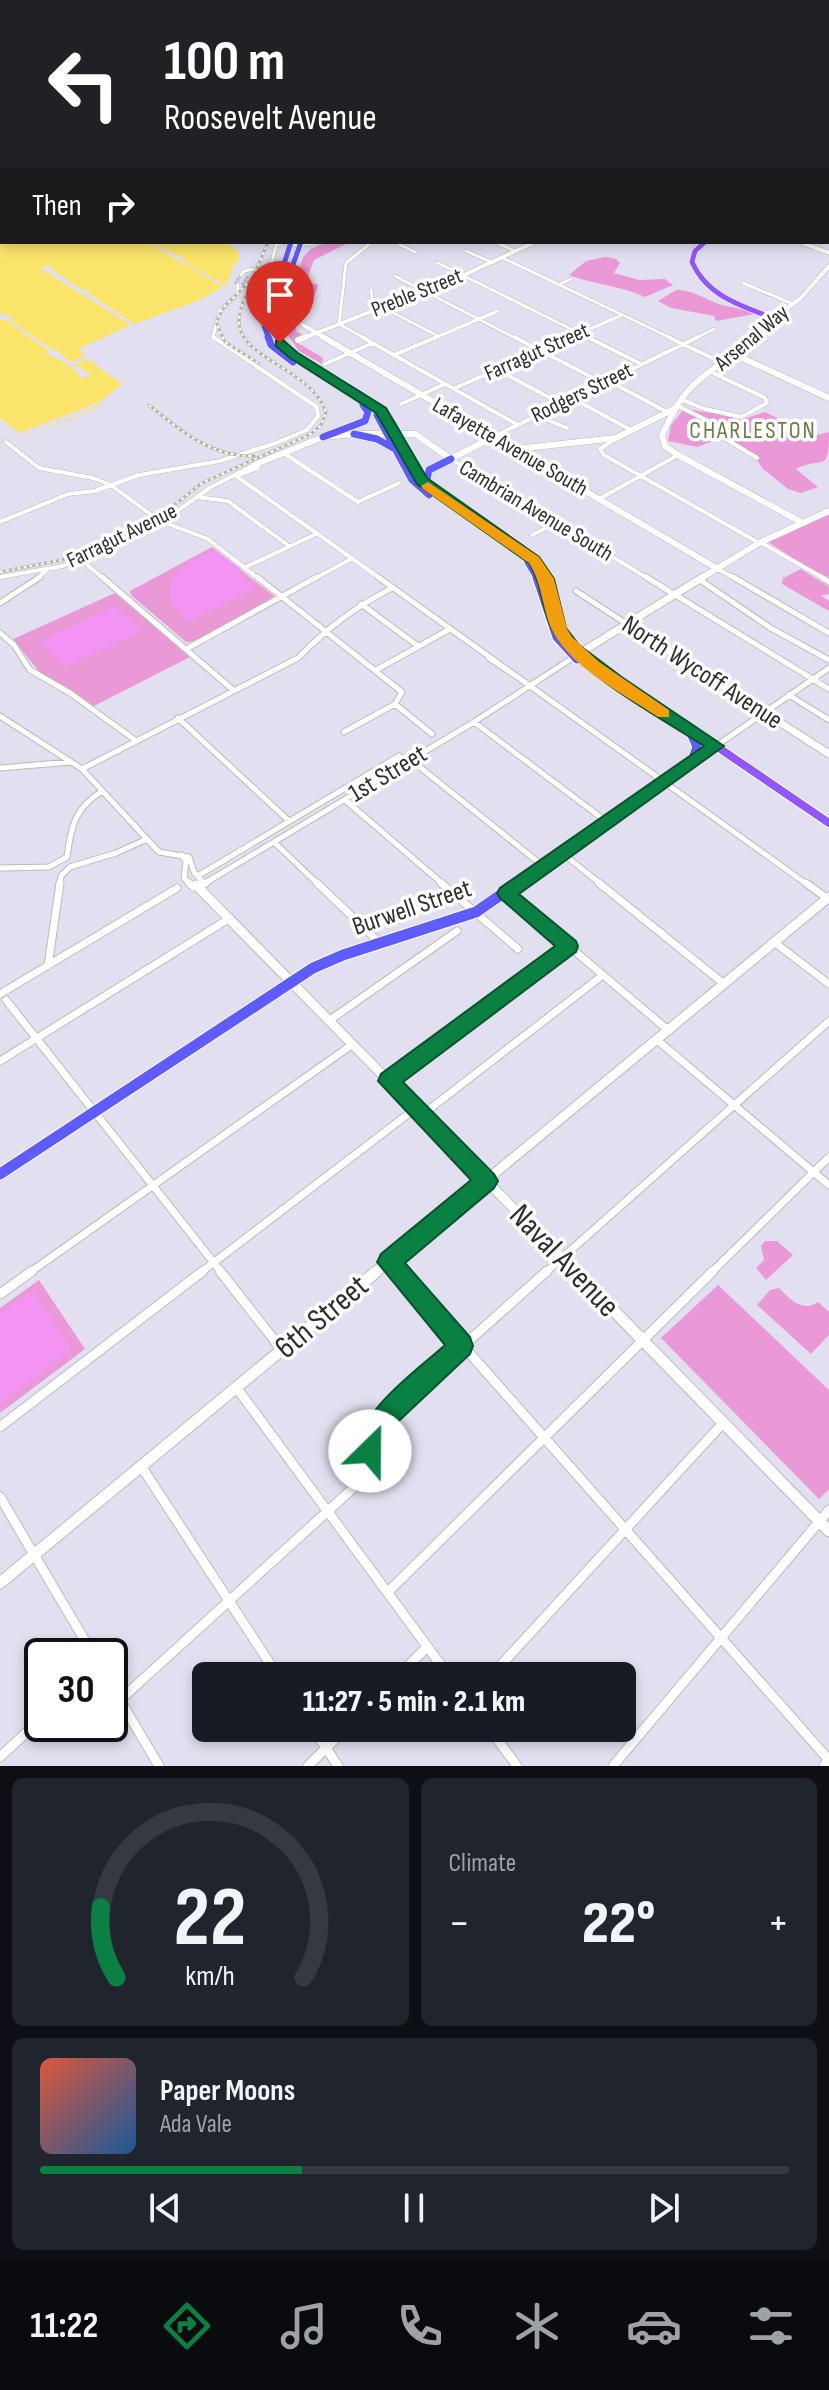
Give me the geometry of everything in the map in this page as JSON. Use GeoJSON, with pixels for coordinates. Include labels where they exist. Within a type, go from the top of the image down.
{"type":"FeatureCollection","features":[{"type":"Feature","properties":{"kind":"highway"},"geometry":{"type":"LineString","coordinates":[[290,244],[265,317],[267,338],[286,358],[374,412],[426,484],[534,560],[547,579],[559,629],[577,655]]}},
{"type":"Feature","properties":{"kind":"highway"},"geometry":{"type":"LineString","coordinates":[[300,244],[275,316],[276,337],[294,355],[376,407],[389,419],[395,449],[412,480],[421,489],[527,562],[539,580],[551,630],[577,655],[716,746]]}},
{"type":"Feature","properties":{"kind":"highway"},"geometry":{"type":"LineString","coordinates":[[323,437],[365,421],[368,412],[363,405]]}},
{"type":"Feature","properties":{"kind":"highway"},"geometry":{"type":"LineString","coordinates":[[354,434],[377,439],[395,449]]}},
{"type":"Feature","properties":{"kind":"highway"},"geometry":{"type":"LineString","coordinates":[[426,484],[424,475],[428,469],[451,459]]}},
{"type":"Feature","properties":{"kind":"highway"},"geometry":{"type":"LineString","coordinates":[[690,731],[697,747],[691,764]]}},
{"type":"Feature","properties":{"kind":"highway","name":"Burwell Street"},"geometry":{"type":"LineString","coordinates":[[0,1174],[291,981],[333,959],[476,912],[716,746]]}},
{"type":"Feature","properties":{"kind":"main road"},"geometry":{"type":"LineString","coordinates":[[703,244],[695,251],[692,262],[703,283],[720,295],[773,318]]}},
{"type":"Feature","properties":{"kind":"main road"},"geometry":{"type":"LineString","coordinates":[[716,746],[829,823]]}},
{"type":"Feature","properties":{"kind":"street"},"geometry":{"type":"LineString","coordinates":[[244,276],[255,268],[271,266],[274,253],[288,244]]}},
{"type":"Feature","properties":{"kind":"street"},"geometry":{"type":"LineString","coordinates":[[370,244],[346,263],[339,324],[518,425]]}},
{"type":"Feature","properties":{"kind":"street"},"geometry":{"type":"LineString","coordinates":[[398,244],[415,252]]}},
{"type":"Feature","properties":{"kind":"street"},"geometry":{"type":"LineString","coordinates":[[499,244],[515,251]]}},
{"type":"Feature","properties":{"kind":"street","name":"Preble Street"},"geometry":{"type":"LineString","coordinates":[[298,340],[464,275],[531,244]]}},
{"type":"Feature","properties":{"kind":"street"},"geometry":{"type":"LineString","coordinates":[[806,244],[829,253]]}},
{"type":"Feature","properties":{"kind":"street"},"geometry":{"type":"LineString","coordinates":[[466,251],[493,263]]}},
{"type":"Feature","properties":{"kind":"street"},"geometry":{"type":"LineString","coordinates":[[503,258],[725,364]]}},
{"type":"Feature","properties":{"kind":"street"},"geometry":{"type":"LineString","coordinates":[[438,263],[641,364]]}},
{"type":"Feature","properties":{"kind":"street","name":"Arsenal Way"},"geometry":{"type":"LineString","coordinates":[[679,405],[696,382],[736,355],[773,318],[793,304],[829,266]]}},
{"type":"Feature","properties":{"kind":"street"},"geometry":{"type":"LineString","coordinates":[[395,276],[539,351],[667,412]]}},
{"type":"Feature","properties":{"kind":"street"},"geometry":{"type":"LineString","coordinates":[[558,285],[571,279]]}},
{"type":"Feature","properties":{"kind":"street"},"geometry":{"type":"LineString","coordinates":[[743,283],[793,304]]}},
{"type":"Feature","properties":{"kind":"street"},"geometry":{"type":"LineString","coordinates":[[0,522],[63,495],[111,485],[139,475],[227,459],[296,436],[315,423],[319,414],[317,407],[213,337],[220,310],[238,294],[238,286]]}},
{"type":"Feature","properties":{"kind":"street"},"geometry":{"type":"LineString","coordinates":[[371,290],[373,311]]}},
{"type":"Feature","properties":{"kind":"street"},"geometry":{"type":"LineString","coordinates":[[382,307],[438,336]]}},
{"type":"Feature","properties":{"kind":"street"},"geometry":{"type":"LineString","coordinates":[[394,355],[498,311]]}},
{"type":"Feature","properties":{"kind":"street","name":"Farragut Street"},"geometry":{"type":"LineString","coordinates":[[455,388],[620,316]]}},
{"type":"Feature","properties":{"kind":"street","name":"Lafayette Avenue South"},"geometry":{"type":"LineString","coordinates":[[303,325],[718,569]]}},
{"type":"Feature","properties":{"kind":"street","name":"Rodgers Street"},"geometry":{"type":"LineString","coordinates":[[451,459],[714,329]]}},
{"type":"Feature","properties":{"kind":"street"},"geometry":{"type":"LineString","coordinates":[[325,364],[373,343]]}},
{"type":"Feature","properties":{"kind":"street"},"geometry":{"type":"LineString","coordinates":[[736,355],[829,398]]}},
{"type":"Feature","properties":{"kind":"street"},"geometry":{"type":"LineString","coordinates":[[498,370],[561,404]]}},
{"type":"Feature","properties":{"kind":"street"},"geometry":{"type":"LineString","coordinates":[[711,372],[765,398],[767,403],[741,417],[679,405],[600,449],[604,455],[639,476],[829,582]]}},
{"type":"Feature","properties":{"kind":"street"},"geometry":{"type":"LineString","coordinates":[[401,404],[446,383]]}},
{"type":"Feature","properties":{"kind":"street"},"geometry":{"type":"LineString","coordinates":[[572,398],[631,430]]}},
{"type":"Feature","properties":{"kind":"street"},"geometry":{"type":"LineString","coordinates":[[679,405],[661,441],[678,455],[801,522]]}},
{"type":"Feature","properties":{"kind":"street"},"geometry":{"type":"LineString","coordinates":[[679,405],[722,428],[729,441],[757,458]]}},
{"type":"Feature","properties":{"kind":"street"},"geometry":{"type":"LineString","coordinates":[[536,416],[567,428]]}},
{"type":"Feature","properties":{"kind":"street","name":"Farragut Avenue"},"geometry":{"type":"LineString","coordinates":[[0,577],[47,569],[80,559],[162,522],[197,497],[236,476],[323,437],[392,433]]}},
{"type":"Feature","properties":{"kind":"street","name":"Cambrian Avenue South"},"geometry":{"type":"LineString","coordinates":[[392,433],[420,436],[451,459],[829,689]]}},
{"type":"Feature","properties":{"kind":"street"},"geometry":{"type":"LineString","coordinates":[[515,449],[616,438]]}},
{"type":"Feature","properties":{"kind":"street"},"geometry":{"type":"LineString","coordinates":[[6,442],[40,469],[93,478],[111,485],[162,522],[208,539],[402,692],[395,704],[344,732]]}},
{"type":"Feature","properties":{"kind":"street"},"geometry":{"type":"LineString","coordinates":[[285,454],[358,502],[399,483]]}},
{"type":"Feature","properties":{"kind":"street"},"geometry":{"type":"LineString","coordinates":[[599,499],[678,455]]}},
{"type":"Feature","properties":{"kind":"street"},"geometry":{"type":"LineString","coordinates":[[236,476],[662,783],[828,898]]}},
{"type":"Feature","properties":{"kind":"street"},"geometry":{"type":"LineString","coordinates":[[197,497],[228,501],[289,546]]}},
{"type":"Feature","properties":{"kind":"street","name":"1st Street"},"geometry":{"type":"LineString","coordinates":[[198,883],[274,842],[474,722],[527,685],[759,543],[829,511]]}},
{"type":"Feature","properties":{"kind":"street"},"geometry":{"type":"LineString","coordinates":[[532,535],[556,523]]}},
{"type":"Feature","properties":{"kind":"street"},"geometry":{"type":"LineString","coordinates":[[244,568],[316,534]]}},
{"type":"Feature","properties":{"kind":"street"},"geometry":{"type":"LineString","coordinates":[[80,559],[188,648],[233,690]]}},
{"type":"Feature","properties":{"kind":"street"},"geometry":{"type":"LineString","coordinates":[[188,648],[351,559]]}},
{"type":"Feature","properties":{"kind":"street"},"geometry":{"type":"LineString","coordinates":[[0,603],[41,577],[47,569]]}},
{"type":"Feature","properties":{"kind":"street"},"geometry":{"type":"LineString","coordinates":[[718,569],[829,633]]}},
{"type":"Feature","properties":{"kind":"street"},"geometry":{"type":"LineString","coordinates":[[700,580],[769,627],[829,660]]}},
{"type":"Feature","properties":{"kind":"street"},"geometry":{"type":"LineString","coordinates":[[82,769],[298,658],[325,630],[361,604],[392,588]]}},
{"type":"Feature","properties":{"kind":"street","name":"North Wycoff Avenue"},"geometry":{"type":"LineString","coordinates":[[576,591],[829,754]]}},
{"type":"Feature","properties":{"kind":"street"},"geometry":{"type":"LineString","coordinates":[[361,604],[418,646]]}},
{"type":"Feature","properties":{"kind":"street"},"geometry":{"type":"LineString","coordinates":[[376,670],[450,629]]}},
{"type":"Feature","properties":{"kind":"street"},"geometry":{"type":"LineString","coordinates":[[0,633],[14,645],[30,670],[70,693],[135,740]]}},
{"type":"Feature","properties":{"kind":"street","name":"Burwell Street"},"geometry":{"type":"LineString","coordinates":[[716,746],[829,668]]}},
{"type":"Feature","properties":{"kind":"street"},"geometry":{"type":"LineString","coordinates":[[789,695],[829,720]]}},
{"type":"Feature","properties":{"kind":"street"},"geometry":{"type":"LineString","coordinates":[[395,704],[432,734]]}},
{"type":"Feature","properties":{"kind":"street"},"geometry":{"type":"LineString","coordinates":[[0,716],[82,769],[159,852],[189,857],[193,866],[189,877],[198,883]]}},
{"type":"Feature","properties":{"kind":"street"},"geometry":{"type":"LineString","coordinates":[[178,718],[289,821]]}},
{"type":"Feature","properties":{"kind":"street"},"geometry":{"type":"LineString","coordinates":[[474,722],[607,822]]}},
{"type":"Feature","properties":{"kind":"street"},"geometry":{"type":"LineString","coordinates":[[198,883],[289,821],[357,784],[399,756]]}},
{"type":"Feature","properties":{"kind":"street"},"geometry":{"type":"LineString","coordinates":[[411,760],[543,866]]}},
{"type":"Feature","properties":{"kind":"street"},"geometry":{"type":"LineString","coordinates":[[0,768],[71,762]]}},
{"type":"Feature","properties":{"kind":"street"},"geometry":{"type":"LineString","coordinates":[[0,868],[49,867],[67,857],[74,812],[82,802],[102,791]]}},
{"type":"Feature","properties":{"kind":"street"},"geometry":{"type":"LineString","coordinates":[[345,800],[518,949]]}},
{"type":"Feature","properties":{"kind":"street"},"geometry":{"type":"LineString","coordinates":[[48,966],[61,876],[70,867],[116,853],[147,839]]}},
{"type":"Feature","properties":{"kind":"street"},"geometry":{"type":"LineString","coordinates":[[274,842],[380,943]]}},
{"type":"Feature","properties":{"kind":"street"},"geometry":{"type":"LineString","coordinates":[[562,853],[724,984]]}},
{"type":"Feature","properties":{"kind":"street"},"geometry":{"type":"LineString","coordinates":[[182,855],[186,862],[184,878],[198,883]]}},
{"type":"Feature","properties":{"kind":"street","name":"Naval Avenue"},"geometry":{"type":"LineString","coordinates":[[198,883],[829,1531]]}},
{"type":"Feature","properties":{"kind":"street"},"geometry":{"type":"LineString","coordinates":[[177,888],[3,997],[282,1350]]}},
{"type":"Feature","properties":{"kind":"street"},"geometry":{"type":"LineString","coordinates":[[506,893],[668,1031]]}},
{"type":"Feature","properties":{"kind":"street","name":"6th Street"},"geometry":{"type":"LineString","coordinates":[[0,1583],[828,898]]}},
{"type":"Feature","properties":{"kind":"street"},"geometry":{"type":"LineString","coordinates":[[0,1061],[230,918]]}},
{"type":"Feature","properties":{"kind":"street"},"geometry":{"type":"LineString","coordinates":[[330,1020],[457,931]]}},
{"type":"Feature","properties":{"kind":"street"},"geometry":{"type":"LineString","coordinates":[[774,942],[829,984]]}},
{"type":"Feature","properties":{"kind":"street"},"geometry":{"type":"LineString","coordinates":[[389,1081],[569,946]]}},
{"type":"Feature","properties":{"kind":"street"},"geometry":{"type":"LineString","coordinates":[[0,1427],[214,1263],[603,975]]}},
{"type":"Feature","properties":{"kind":"street"},"geometry":{"type":"LineString","coordinates":[[128,1693],[373,1470],[370,1444],[378,1425],[461,1346],[829,1021]]}},
{"type":"Feature","properties":{"kind":"street"},"geometry":{"type":"LineString","coordinates":[[657,1040],[829,1185]]}},
{"type":"Feature","properties":{"kind":"street"},"geometry":{"type":"LineString","coordinates":[[0,1294],[353,1044]]}},
{"type":"Feature","properties":{"kind":"street"},"geometry":{"type":"LineString","coordinates":[[389,1591],[829,1157]]}},
{"type":"Feature","properties":{"kind":"street"},"geometry":{"type":"LineString","coordinates":[[389,1262],[829,1761],[825,1766]]}},
{"type":"Feature","properties":{"kind":"street"},"geometry":{"type":"LineString","coordinates":[[236,1387],[438,1662]]}},
{"type":"Feature","properties":{"kind":"street"},"geometry":{"type":"LineString","coordinates":[[504,1662],[723,1423]]}},
{"type":"Feature","properties":{"kind":"street"},"geometry":{"type":"LineString","coordinates":[[141,1466],[269,1662]]}},
{"type":"Feature","properties":{"kind":"street"},"geometry":{"type":"LineString","coordinates":[[0,1497],[83,1638]]}},
{"type":"Feature","properties":{"kind":"street"},"geometry":{"type":"LineString","coordinates":[[613,1766],[829,1510]]}},
{"type":"Feature","properties":{"kind":"street"},"geometry":{"type":"LineString","coordinates":[[412,1662],[427,1647]]}},
{"type":"Feature","properties":{"kind":"street"},"geometry":{"type":"LineString","coordinates":[[128,1714],[159,1766]]}},
{"type":"Feature","properties":{"kind":"street"},"geometry":{"type":"LineString","coordinates":[[0,1757],[24,1735]]}},
{"type":"Feature","properties":{"kind":"street"},"geometry":{"type":"LineString","coordinates":[[322,1742],[338,1766]]}},
{"type":"Feature","properties":{"kind":"street"},"geometry":{"type":"LineString","coordinates":[[308,1766],[332,1742]]}},
{"type":"Feature","properties":{"kind":"street"},"geometry":{"type":"LineString","coordinates":[[499,1742],[517,1766]]}},
{"type":"Feature","properties":{"kind":"shaded area"},"geometry":{"type":"Polygon","coordinates":[[[0,244],[234,244],[245,255],[227,285],[233,289],[213,300],[85,349],[127,385],[100,403],[103,406],[0,446],[0,244]]]}},
{"type":"Feature","properties":{"kind":"shaded area"},"geometry":{"type":"Polygon","coordinates":[[[322,244],[346,244],[314,260],[306,281],[318,285],[317,290],[308,304],[292,318],[297,332],[302,334],[297,338],[298,343],[323,358],[322,364],[299,351],[282,327],[303,257],[322,244]]]}},
{"type":"Feature","properties":{"kind":"shaded area"},"geometry":{"type":"Polygon","coordinates":[[[605,257],[620,263],[614,273],[639,280],[665,279],[673,285],[645,297],[569,275],[586,261],[605,257]]]}},
{"type":"Feature","properties":{"kind":"shaded area"},"geometry":{"type":"Polygon","coordinates":[[[676,290],[755,314],[716,321],[714,316],[671,308],[658,301],[676,290]]]}},
{"type":"Feature","properties":{"kind":"shaded area"},"geometry":{"type":"Polygon","coordinates":[[[684,409],[747,418],[765,412],[813,436],[829,432],[826,459],[796,469],[818,487],[801,493],[788,489],[763,469],[753,454],[723,441],[716,440],[697,447],[668,441],[671,425],[684,409]]]}},
{"type":"Feature","properties":{"kind":"shaded area"},"geometry":{"type":"Polygon","coordinates":[[[829,514],[829,577],[817,574],[768,542],[829,514]]]}},
{"type":"Feature","properties":{"kind":"shaded area"},"geometry":{"type":"Polygon","coordinates":[[[212,547],[275,597],[198,641],[186,642],[130,591],[212,547]]]}},
{"type":"Feature","properties":{"kind":"shaded area"},"geometry":{"type":"Polygon","coordinates":[[[215,550],[241,569],[238,572],[255,588],[188,622],[172,603],[170,592],[175,575],[197,558],[215,550]]]}},
{"type":"Feature","properties":{"kind":"shaded area"},"geometry":{"type":"Polygon","coordinates":[[[801,569],[829,587],[829,594],[821,596],[829,601],[829,611],[782,584],[783,578],[801,569]]]}},
{"type":"Feature","properties":{"kind":"shaded area"},"geometry":{"type":"Polygon","coordinates":[[[115,593],[190,657],[94,706],[41,674],[13,639],[115,593]]]}},
{"type":"Feature","properties":{"kind":"shaded area"},"geometry":{"type":"Polygon","coordinates":[[[114,607],[139,627],[137,633],[65,667],[41,645],[42,640],[114,607]]]}},
{"type":"Feature","properties":{"kind":"shaded area"},"geometry":{"type":"Polygon","coordinates":[[[765,1241],[777,1241],[793,1255],[766,1280],[756,1268],[764,1260],[761,1246],[765,1241]]]}},
{"type":"Feature","properties":{"kind":"shaded area"},"geometry":{"type":"Polygon","coordinates":[[[39,1280],[85,1349],[0,1413],[0,1308],[39,1280]]]}},
{"type":"Feature","properties":{"kind":"shaded area"},"geometry":{"type":"Polygon","coordinates":[[[718,1285],[829,1390],[829,1489],[819,1499],[661,1338],[718,1285]]]}},
{"type":"Feature","properties":{"kind":"shaded area"},"geometry":{"type":"Polygon","coordinates":[[[779,1288],[797,1303],[807,1306],[818,1302],[829,1312],[829,1335],[811,1354],[757,1305],[770,1290],[779,1288]]]}},
{"type":"Feature","properties":{"kind":"shaded area"},"geometry":{"type":"Polygon","coordinates":[[[34,1291],[71,1349],[0,1405],[0,1312],[34,1291]]]}},
{"type":"Feature","properties":{"kind":"pier"},"geometry":{"type":"Polygon","coordinates":[[[150,244],[185,259],[182,261],[226,286],[234,264],[239,262],[238,251],[229,244],[241,245],[247,256],[228,285],[234,291],[213,303],[89,349],[131,384],[126,395],[0,446],[0,418],[19,433],[98,403],[122,384],[88,359],[74,365],[91,374],[82,379],[72,367],[46,353],[49,351],[6,320],[0,319],[0,313],[12,318],[10,320],[57,350],[69,362],[86,357],[80,348],[131,325],[40,268],[49,265],[52,270],[81,289],[90,291],[88,293],[135,324],[202,299],[223,287],[150,244]]]}},
{"type":"Feature","properties":{"kind":"tunnel"},"geometry":{"type":"LineString","coordinates":[[235,284],[241,275]]}},
{"type":"Feature","properties":{"kind":"tunnel"},"geometry":{"type":"LineString","coordinates":[[242,285],[248,276]]}},
{"type":"Feature","properties":{"kind":"railway"},"geometry":{"type":"LineString","coordinates":[[258,363],[225,342],[216,322],[224,307],[253,278],[267,244]]}},
{"type":"Feature","properties":{"kind":"railway"},"geometry":{"type":"LineString","coordinates":[[0,572],[72,558],[153,522],[202,483],[311,434],[321,425],[326,412],[318,397],[306,384],[262,355],[242,334],[239,321],[241,308],[259,269]]}},
{"type":"Feature","properties":{"kind":"railway"},"geometry":{"type":"LineString","coordinates":[[149,405],[197,441],[224,452],[254,456]]}},
{"type":"Feature","properties":{"kind":"slow traffic"},"geometry":{"type":"LineString","coordinates":[[428,486],[519,546],[534,560],[547,579],[559,629],[566,640],[593,665],[663,714]]}},
{"type":"Feature","properties":{"kind":"district","name":"CHARLESTON"},"geometry":{"type":"Point","coordinates":[753,430]}},
{"type":"Feature","properties":{"kind":"route"},"geometry":{"type":"LineString","coordinates":[[280,343],[286,350],[381,411],[389,419],[417,475],[428,487],[519,546],[534,560],[547,579],[559,629],[574,648],[617,682],[716,746],[506,893],[569,946],[389,1081],[487,1181],[389,1262],[461,1346],[387,1414],[371,1437],[370,1451]]}}]}
